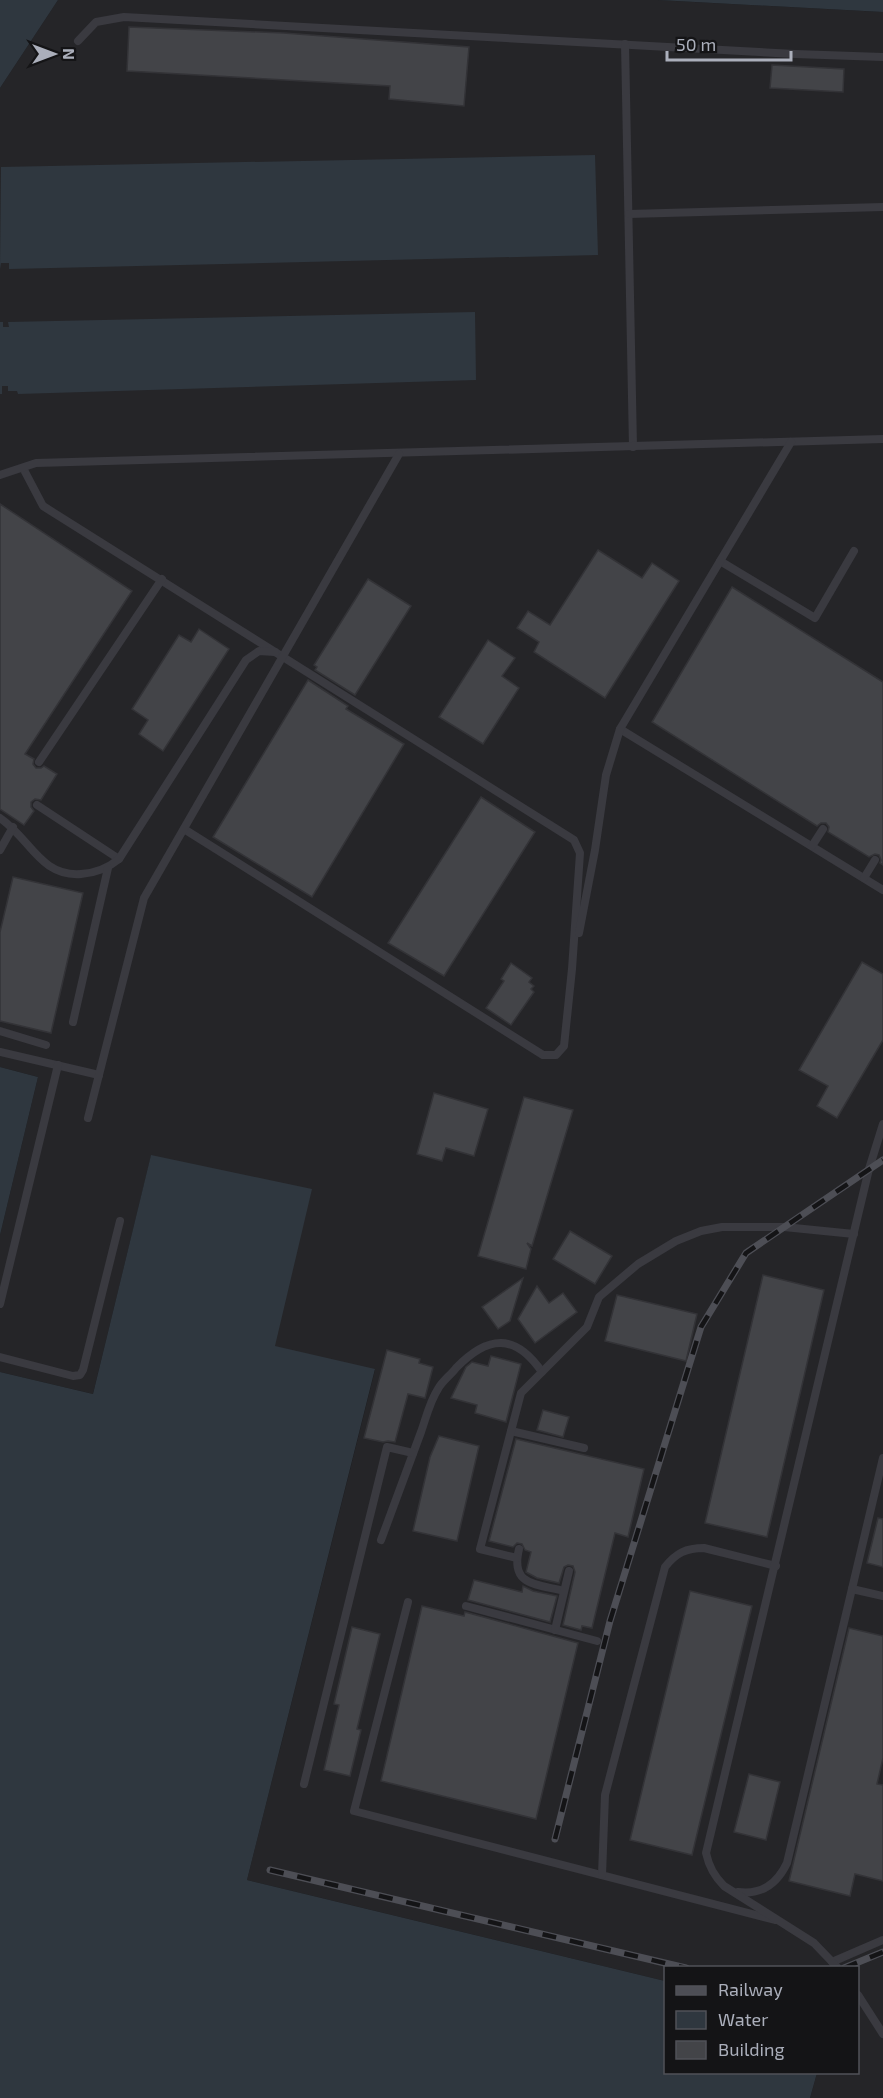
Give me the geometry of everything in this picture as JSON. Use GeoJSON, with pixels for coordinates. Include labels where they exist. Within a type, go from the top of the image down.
{"type":"FeatureCollection","features":[{"type":"Feature","properties":{"kind":"lane"},"geometry":{"type":"LineString","coordinates":[[78,41],[96,22],[124,17],[883,57]]}},
{"type":"Feature","properties":{"kind":"lane"},"geometry":{"type":"LineString","coordinates":[[625,44],[633,447]]}},
{"type":"Feature","properties":{"kind":"lane"},"geometry":{"type":"LineString","coordinates":[[629,213],[883,207]]}},
{"type":"Feature","properties":{"kind":"lane"},"geometry":{"type":"LineString","coordinates":[[0,475],[36,464],[883,439]]}},
{"type":"Feature","properties":{"kind":"lane"},"geometry":{"type":"LineString","coordinates":[[572,969],[595,850],[606,775],[620,729],[791,442]]}},
{"type":"Feature","properties":{"kind":"lane"},"geometry":{"type":"LineString","coordinates":[[88,1118],[144,898],[399,454]]}},
{"type":"Feature","properties":{"kind":"lane"},"geometry":{"type":"LineString","coordinates":[[23,468],[43,506],[574,840],[580,853],[564,1046],[556,1054],[543,1055],[184,829]]}},
{"type":"Feature","properties":{"kind":"lane"},"geometry":{"type":"LineString","coordinates":[[720,561],[815,618],[854,551]]}},
{"type":"Feature","properties":{"kind":"lane"},"geometry":{"type":"LineString","coordinates":[[39,762],[162,579]]}},
{"type":"Feature","properties":{"kind":"lane"},"geometry":{"type":"LineString","coordinates":[[0,818],[13,827],[47,866],[59,873],[94,873],[108,868],[119,859],[246,660],[252,654],[268,650],[283,656]]}},
{"type":"Feature","properties":{"kind":"lane"},"geometry":{"type":"LineString","coordinates":[[620,729],[883,890]]}},
{"type":"Feature","properties":{"kind":"lane"},"geometry":{"type":"LineString","coordinates":[[38,805],[119,859]]}},
{"type":"Feature","properties":{"kind":"lane"},"geometry":{"type":"LineString","coordinates":[[0,849],[13,827]]}},
{"type":"Feature","properties":{"kind":"lane"},"geometry":{"type":"LineString","coordinates":[[812,846],[823,829]]}},
{"type":"Feature","properties":{"kind":"lane"},"geometry":{"type":"LineString","coordinates":[[864,878],[875,860]]}},
{"type":"Feature","properties":{"kind":"lane"},"geometry":{"type":"LineString","coordinates":[[73,1022],[108,868]]}},
{"type":"Feature","properties":{"kind":"lane"},"geometry":{"type":"LineString","coordinates":[[0,1031],[46,1045]]}},
{"type":"Feature","properties":{"kind":"lane"},"geometry":{"type":"LineString","coordinates":[[0,1052],[99,1075]]}},
{"type":"Feature","properties":{"kind":"lane"},"geometry":{"type":"LineString","coordinates":[[0,1304],[58,1065]]}},
{"type":"Feature","properties":{"kind":"lane"},"geometry":{"type":"LineString","coordinates":[[883,1124],[869,1169],[776,1566],[707,1847],[709,1865],[715,1877],[724,1886],[814,1943],[835,1965],[883,1940]]}},
{"type":"Feature","properties":{"kind":"lane"},"geometry":{"type":"LineString","coordinates":[[0,1357],[74,1376],[80,1375],[120,1221]]}},
{"type":"Feature","properties":{"kind":"lane"},"geometry":{"type":"LineString","coordinates":[[517,1558],[480,1550],[521,1393],[587,1327],[598,1297],[638,1264],[676,1241],[701,1231],[722,1227],[784,1227],[854,1233]]}},
{"type":"Feature","properties":{"kind":"lane"},"geometry":{"type":"LineString","coordinates":[[381,1540],[438,1388],[479,1348],[492,1344],[519,1347],[531,1356],[542,1372]]}},
{"type":"Feature","properties":{"kind":"lane"},"geometry":{"type":"LineString","coordinates":[[511,1431],[584,1448]]}},
{"type":"Feature","properties":{"kind":"lane"},"geometry":{"type":"LineString","coordinates":[[304,1784],[387,1447],[413,1453]]}},
{"type":"Feature","properties":{"kind":"lane"},"geometry":{"type":"LineString","coordinates":[[735,1891],[748,1893],[761,1891],[782,1875],[787,1863],[883,1458]]}},
{"type":"Feature","properties":{"kind":"lane"},"geometry":{"type":"LineString","coordinates":[[602,1875],[605,1796],[665,1567],[681,1551],[692,1548],[704,1548],[776,1566]]}},
{"type":"Feature","properties":{"kind":"lane"},"geometry":{"type":"LineString","coordinates":[[519,1549],[517,1570],[523,1579],[564,1591]]}},
{"type":"Feature","properties":{"kind":"lane"},"geometry":{"type":"LineString","coordinates":[[555,1630],[569,1571]]}},
{"type":"Feature","properties":{"kind":"lane"},"geometry":{"type":"LineString","coordinates":[[852,1588],[883,1596]]}},
{"type":"Feature","properties":{"kind":"lane"},"geometry":{"type":"LineString","coordinates":[[408,1602],[354,1811],[781,1922]]}},
{"type":"Feature","properties":{"kind":"lane"},"geometry":{"type":"LineString","coordinates":[[466,1606],[597,1641]]}},
{"type":"Feature","properties":{"kind":"lane"},"geometry":{"type":"LineString","coordinates":[[859,1997],[883,2034]]}},
{"type":"Feature","properties":{"kind":"shaded area"},"geometry":{"type":"Polygon","coordinates":[[[58,0],[658,0],[883,12],[883,2098],[810,2098],[817,2074],[859,2074],[859,1966],[664,1966],[664,1981],[247,1880],[375,1370],[275,1347],[151,1156],[93,1394],[0,1372],[0,1235],[38,1077],[0,1067],[0,88],[58,0]]]}},
{"type":"Feature","properties":{"kind":"water"},"geometry":{"type":"Polygon","coordinates":[[[0,0],[58,0],[0,88],[0,0]]]}},
{"type":"Feature","properties":{"kind":"water"},"geometry":{"type":"Polygon","coordinates":[[[658,0],[883,0],[883,12],[658,0]]]}},
{"type":"Feature","properties":{"kind":"water"},"geometry":{"type":"Polygon","coordinates":[[[595,155],[598,255],[9,269],[9,263],[1,263],[0,269],[1,167],[595,155]]]}},
{"type":"Feature","properties":{"kind":"water"},"geometry":{"type":"Polygon","coordinates":[[[475,312],[476,380],[18,394],[17,391],[8,391],[8,386],[2,386],[2,394],[0,394],[0,322],[3,322],[3,327],[9,327],[8,322],[475,312]]]}},
{"type":"Feature","properties":{"kind":"water"},"geometry":{"type":"Polygon","coordinates":[[[0,1067],[38,1077],[0,1235],[0,1067]]]}},
{"type":"Feature","properties":{"kind":"water"},"geometry":{"type":"Polygon","coordinates":[[[151,1155],[312,1189],[275,1346],[375,1369],[247,1880],[664,1981],[664,2074],[817,2074],[810,2098],[0,2098],[0,1372],[93,1394],[151,1155]]]}},
{"type":"Feature","properties":{"kind":"building"},"geometry":{"type":"Polygon","coordinates":[[[129,27],[284,33],[469,47],[464,106],[389,99],[390,86],[127,71],[129,27]]]}},
{"type":"Feature","properties":{"kind":"building"},"geometry":{"type":"Polygon","coordinates":[[[772,65],[844,69],[843,92],[770,88],[772,65]]]}},
{"type":"Feature","properties":{"kind":"building"},"geometry":{"type":"Polygon","coordinates":[[[0,504],[132,591],[25,754],[34,759],[33,764],[36,768],[44,766],[57,774],[41,800],[35,799],[31,802],[34,811],[24,825],[0,809],[0,504]]]}},
{"type":"Feature","properties":{"kind":"building"},"geometry":{"type":"Polygon","coordinates":[[[598,550],[642,578],[652,563],[679,581],[605,698],[534,652],[539,642],[517,628],[528,611],[550,625],[598,550]]]}},
{"type":"Feature","properties":{"kind":"building"},"geometry":{"type":"Polygon","coordinates":[[[368,579],[411,606],[355,695],[315,670],[317,667],[314,665],[368,579]]]}},
{"type":"Feature","properties":{"kind":"building"},"geometry":{"type":"Polygon","coordinates":[[[732,587],[883,682],[883,865],[880,863],[879,855],[869,857],[828,832],[829,827],[826,823],[817,826],[652,722],[732,587]]]}},
{"type":"Feature","properties":{"kind":"building"},"geometry":{"type":"Polygon","coordinates":[[[199,629],[229,649],[163,751],[139,734],[148,720],[132,709],[179,635],[191,642],[199,629]]]}},
{"type":"Feature","properties":{"kind":"building"},"geometry":{"type":"Polygon","coordinates":[[[488,640],[515,658],[502,676],[519,688],[483,744],[439,717],[488,640]]]}},
{"type":"Feature","properties":{"kind":"building"},"geometry":{"type":"Polygon","coordinates":[[[308,680],[348,706],[346,709],[404,744],[312,897],[213,837],[308,680]]]}},
{"type":"Feature","properties":{"kind":"building"},"geometry":{"type":"Polygon","coordinates":[[[481,797],[535,832],[444,976],[388,943],[481,797]]]}},
{"type":"Feature","properties":{"kind":"building"},"geometry":{"type":"Polygon","coordinates":[[[13,877],[83,893],[51,1033],[0,1021],[0,932],[13,877]]]}},
{"type":"Feature","properties":{"kind":"building"},"geometry":{"type":"Polygon","coordinates":[[[862,962],[883,974],[883,1040],[837,1118],[817,1106],[828,1086],[799,1070],[862,962]]]}},
{"type":"Feature","properties":{"kind":"building"},"geometry":{"type":"Polygon","coordinates":[[[511,963],[532,978],[529,982],[534,986],[531,989],[534,992],[511,1025],[486,1008],[504,981],[501,979],[511,963]]]}},
{"type":"Feature","properties":{"kind":"building"},"geometry":{"type":"Polygon","coordinates":[[[434,1093],[488,1109],[474,1156],[446,1148],[442,1161],[417,1154],[434,1093]]]}},
{"type":"Feature","properties":{"kind":"building"},"geometry":{"type":"Polygon","coordinates":[[[524,1097],[573,1110],[532,1246],[527,1243],[531,1249],[526,1269],[478,1256],[524,1097]]]}},
{"type":"Feature","properties":{"kind":"building"},"geometry":{"type":"Polygon","coordinates":[[[570,1231],[612,1256],[595,1284],[553,1259],[570,1231]]]}},
{"type":"Feature","properties":{"kind":"building"},"geometry":{"type":"Polygon","coordinates":[[[763,1275],[824,1290],[767,1537],[705,1523],[763,1275]]]}},
{"type":"Feature","properties":{"kind":"building"},"geometry":{"type":"Polygon","coordinates":[[[523,1278],[510,1321],[498,1329],[482,1307],[523,1278]]]}},
{"type":"Feature","properties":{"kind":"building"},"geometry":{"type":"Polygon","coordinates":[[[537,1286],[549,1303],[563,1293],[577,1312],[535,1343],[518,1319],[537,1286]]]}},
{"type":"Feature","properties":{"kind":"building"},"geometry":{"type":"Polygon","coordinates":[[[617,1295],[697,1314],[686,1361],[605,1341],[617,1295]]]}},
{"type":"Feature","properties":{"kind":"building"},"geometry":{"type":"Polygon","coordinates":[[[387,1350],[420,1359],[419,1363],[433,1367],[425,1398],[408,1394],[395,1442],[364,1438],[387,1350]]]}},
{"type":"Feature","properties":{"kind":"building"},"geometry":{"type":"Polygon","coordinates":[[[491,1356],[521,1364],[506,1422],[475,1413],[477,1405],[451,1398],[466,1367],[472,1362],[488,1366],[491,1356]]]}},
{"type":"Feature","properties":{"kind":"building"},"geometry":{"type":"Polygon","coordinates":[[[543,1410],[569,1417],[563,1437],[537,1430],[543,1410]]]}},
{"type":"Feature","properties":{"kind":"building"},"geometry":{"type":"Polygon","coordinates":[[[439,1436],[479,1446],[457,1541],[413,1531],[430,1457],[439,1436]]]}},
{"type":"Feature","properties":{"kind":"building"},"geometry":{"type":"Polygon","coordinates":[[[516,1439],[644,1469],[628,1537],[615,1533],[592,1628],[582,1626],[581,1630],[563,1625],[575,1572],[573,1566],[564,1567],[559,1583],[537,1578],[526,1572],[531,1552],[525,1550],[522,1544],[517,1543],[513,1547],[489,1541],[516,1439]]]}},
{"type":"Feature","properties":{"kind":"building"},"geometry":{"type":"Polygon","coordinates":[[[878,1518],[883,1519],[883,1567],[867,1563],[878,1518]]]}},
{"type":"Feature","properties":{"kind":"building"},"geometry":{"type":"Polygon","coordinates":[[[474,1580],[522,1592],[523,1586],[533,1591],[557,1596],[550,1622],[468,1600],[474,1580]]]}},
{"type":"Feature","properties":{"kind":"building"},"geometry":{"type":"Polygon","coordinates":[[[690,1591],[752,1606],[692,1855],[630,1840],[690,1591]]]}},
{"type":"Feature","properties":{"kind":"building"},"geometry":{"type":"Polygon","coordinates":[[[422,1606],[464,1616],[465,1612],[578,1643],[536,1819],[381,1781],[422,1606]]]}},
{"type":"Feature","properties":{"kind":"building"},"geometry":{"type":"Polygon","coordinates":[[[352,1627],[380,1634],[357,1729],[361,1730],[350,1776],[324,1770],[339,1705],[334,1704],[352,1627]]]}},
{"type":"Feature","properties":{"kind":"building"},"geometry":{"type":"Polygon","coordinates":[[[849,1628],[883,1636],[883,1758],[877,1784],[883,1785],[883,1881],[855,1874],[850,1896],[789,1881],[849,1628]]]}},
{"type":"Feature","properties":{"kind":"building"},"geometry":{"type":"Polygon","coordinates":[[[749,1774],[780,1782],[766,1840],[734,1832],[749,1774]]]}},
{"type":"Feature","properties":{"kind":"railway"},"geometry":{"type":"LineString","coordinates":[[555,1839],[610,1621],[701,1327],[746,1253],[883,1160]]}},
{"type":"Feature","properties":{"kind":"railway"},"geometry":{"type":"LineString","coordinates":[[270,1870],[678,1966]]}},
{"type":"Feature","properties":{"kind":"railway"},"geometry":{"type":"LineString","coordinates":[[849,1966],[883,1952]]}}]}
